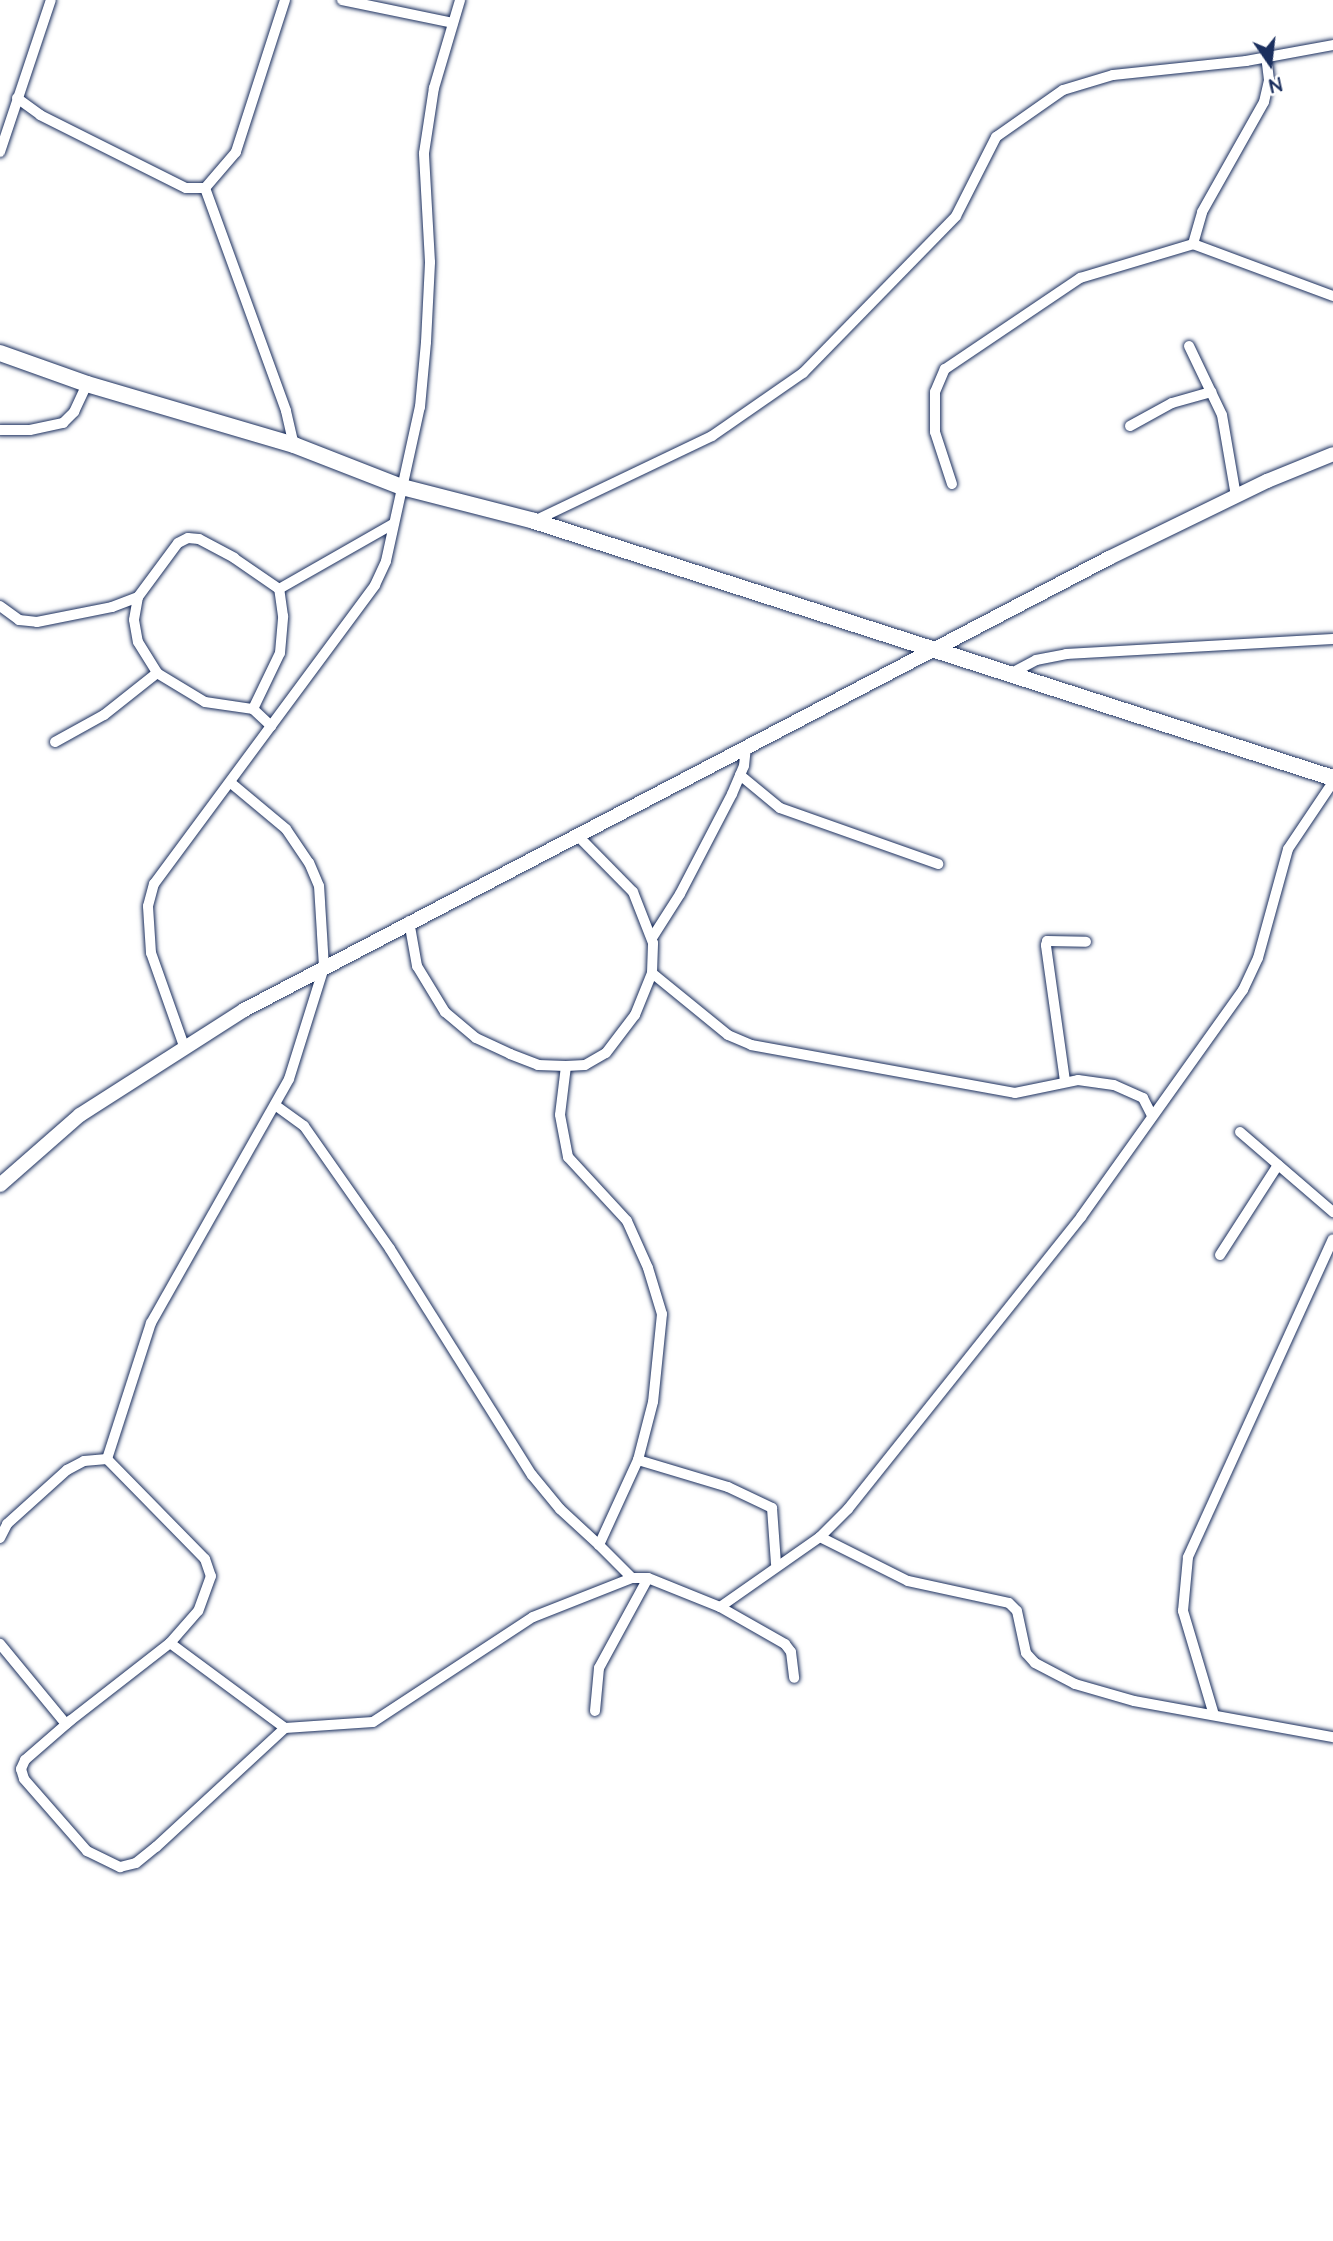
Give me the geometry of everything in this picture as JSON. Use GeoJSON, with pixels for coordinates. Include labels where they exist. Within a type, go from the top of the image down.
{"type":"FeatureCollection","features":[{"type":"Feature","properties":{"kind":"main road"},"geometry":{"type":"LineString","coordinates":[[0,352],[87,384],[294,445],[402,487],[534,521],[1333,780]]}},
{"type":"Feature","properties":{"kind":"street"},"geometry":{"type":"LineString","coordinates":[[0,152],[51,0]]}},
{"type":"Feature","properties":{"kind":"street"},"geometry":{"type":"LineString","coordinates":[[205,188],[236,152],[285,0]]}},
{"type":"Feature","properties":{"kind":"street"},"geometry":{"type":"LineString","coordinates":[[342,0],[453,23]]}},
{"type":"Feature","properties":{"kind":"street"},"geometry":{"type":"LineString","coordinates":[[184,1046],[151,953],[148,906],[154,884],[172,855],[231,783],[375,584],[386,561],[420,407],[430,262],[424,153],[434,88],[460,0]]}},
{"type":"Feature","properties":{"kind":"street"},"geometry":{"type":"LineString","coordinates":[[534,521],[712,436],[803,373],[956,216],[996,137],[1053,96],[1113,75],[1266,57],[1333,45]]}},
{"type":"Feature","properties":{"kind":"street"},"geometry":{"type":"LineString","coordinates":[[1193,244],[1202,212],[1264,102],[1269,80],[1266,57]]}},
{"type":"Feature","properties":{"kind":"street"},"geometry":{"type":"LineString","coordinates":[[17,99],[40,115],[175,183],[205,188]]}},
{"type":"Feature","properties":{"kind":"street"},"geometry":{"type":"LineString","coordinates":[[205,188],[286,411],[294,445]]}},
{"type":"Feature","properties":{"kind":"street"},"geometry":{"type":"LineString","coordinates":[[952,484],[935,432],[935,392],[945,369],[1080,278],[1193,244],[1333,296]]}},
{"type":"Feature","properties":{"kind":"street"},"geometry":{"type":"LineString","coordinates":[[1189,346],[1222,415],[1236,496]]}},
{"type":"Feature","properties":{"kind":"street"},"geometry":{"type":"LineString","coordinates":[[0,430],[40,429],[63,423],[74,412],[87,384]]}},
{"type":"Feature","properties":{"kind":"street"},"geometry":{"type":"LineString","coordinates":[[1130,426],[1172,403],[1211,392]]}},
{"type":"Feature","properties":{"kind":"street"},"geometry":{"type":"LineString","coordinates":[[0,1185],[80,1115],[184,1046],[324,967],[1236,496],[1333,454]]}},
{"type":"Feature","properties":{"kind":"street"},"geometry":{"type":"LineString","coordinates":[[279,589],[393,524]]}},
{"type":"Feature","properties":{"kind":"street"},"geometry":{"type":"LineString","coordinates":[[253,709],[280,653],[283,616],[279,589],[211,545],[188,538],[178,543],[138,597],[134,620],[138,642],[156,673],[205,702],[253,709],[271,726]]}},
{"type":"Feature","properties":{"kind":"street"},"geometry":{"type":"LineString","coordinates":[[0,606],[19,620],[37,622],[138,597]]}},
{"type":"Feature","properties":{"kind":"street"},"geometry":{"type":"LineString","coordinates":[[1006,676],[1036,660],[1066,654],[1333,639]]}},
{"type":"Feature","properties":{"kind":"street"},"geometry":{"type":"LineString","coordinates":[[55,742],[104,715],[156,673]]}},
{"type":"Feature","properties":{"kind":"street"},"geometry":{"type":"LineString","coordinates":[[652,937],[680,894],[740,775],[746,748]]}},
{"type":"Feature","properties":{"kind":"street"},"geometry":{"type":"LineString","coordinates":[[740,775],[780,808],[938,864]]}},
{"type":"Feature","properties":{"kind":"street"},"geometry":{"type":"LineString","coordinates":[[720,1607],[776,1564],[820,1537],[957,1376],[1081,1217],[1151,1114],[1243,990],[1258,958],[1288,849],[1304,818],[1333,780]]}},
{"type":"Feature","properties":{"kind":"street"},"geometry":{"type":"LineString","coordinates":[[107,1459],[151,1323],[289,1079],[324,967],[319,886],[309,863],[286,830],[231,783]]}},
{"type":"Feature","properties":{"kind":"street"},"geometry":{"type":"LineString","coordinates":[[409,921],[417,966],[445,1012],[476,1038],[538,1065],[585,1065],[606,1053],[635,1014],[652,973],[652,937],[633,892],[578,835]]}},
{"type":"Feature","properties":{"kind":"street"},"geometry":{"type":"LineString","coordinates":[[1065,1081],[1046,945],[1047,941],[1086,942]]}},
{"type":"Feature","properties":{"kind":"street"},"geometry":{"type":"LineString","coordinates":[[652,973],[728,1035],[751,1045],[1015,1093],[1036,1092],[1065,1081],[1114,1085],[1143,1098],[1151,1114]]}},
{"type":"Feature","properties":{"kind":"street"},"geometry":{"type":"LineString","coordinates":[[566,1066],[560,1115],[568,1157],[627,1221],[648,1268],[662,1314],[653,1402],[638,1460],[599,1545]]}},
{"type":"Feature","properties":{"kind":"street"},"geometry":{"type":"LineString","coordinates":[[275,1105],[304,1126],[390,1249],[532,1475],[559,1509],[632,1578]]}},
{"type":"Feature","properties":{"kind":"street"},"geometry":{"type":"LineString","coordinates":[[1240,1132],[1333,1212]]}},
{"type":"Feature","properties":{"kind":"street"},"geometry":{"type":"LineString","coordinates":[[1220,1255],[1278,1165]]}},
{"type":"Feature","properties":{"kind":"street"},"geometry":{"type":"LineString","coordinates":[[1214,1715],[1183,1611],[1188,1557],[1333,1239]]}},
{"type":"Feature","properties":{"kind":"street"},"geometry":{"type":"LineString","coordinates":[[0,1538],[7,1524],[67,1470],[84,1461],[107,1459]]}},
{"type":"Feature","properties":{"kind":"street"},"geometry":{"type":"LineString","coordinates":[[0,1644],[66,1724],[170,1643],[198,1611],[211,1576],[205,1559],[107,1459]]}},
{"type":"Feature","properties":{"kind":"street"},"geometry":{"type":"LineString","coordinates":[[638,1460],[738,1491],[772,1508],[776,1564]]}},
{"type":"Feature","properties":{"kind":"street"},"geometry":{"type":"LineString","coordinates":[[820,1537],[908,1581],[1009,1603],[1017,1611],[1026,1653],[1035,1663],[1075,1684],[1214,1715],[1333,1737]]}},
{"type":"Feature","properties":{"kind":"street"},"geometry":{"type":"LineString","coordinates":[[71,1720],[25,1759],[21,1769],[24,1779],[88,1851],[120,1867],[136,1863],[156,1847],[285,1728],[373,1722],[386,1717],[480,1648],[533,1618],[632,1578],[648,1578],[720,1607],[785,1644],[791,1652],[794,1678]]}},
{"type":"Feature","properties":{"kind":"street"},"geometry":{"type":"LineString","coordinates":[[595,1711],[598,1668],[648,1578]]}},
{"type":"Feature","properties":{"kind":"street"},"geometry":{"type":"LineString","coordinates":[[170,1643],[285,1728]]}}]}
